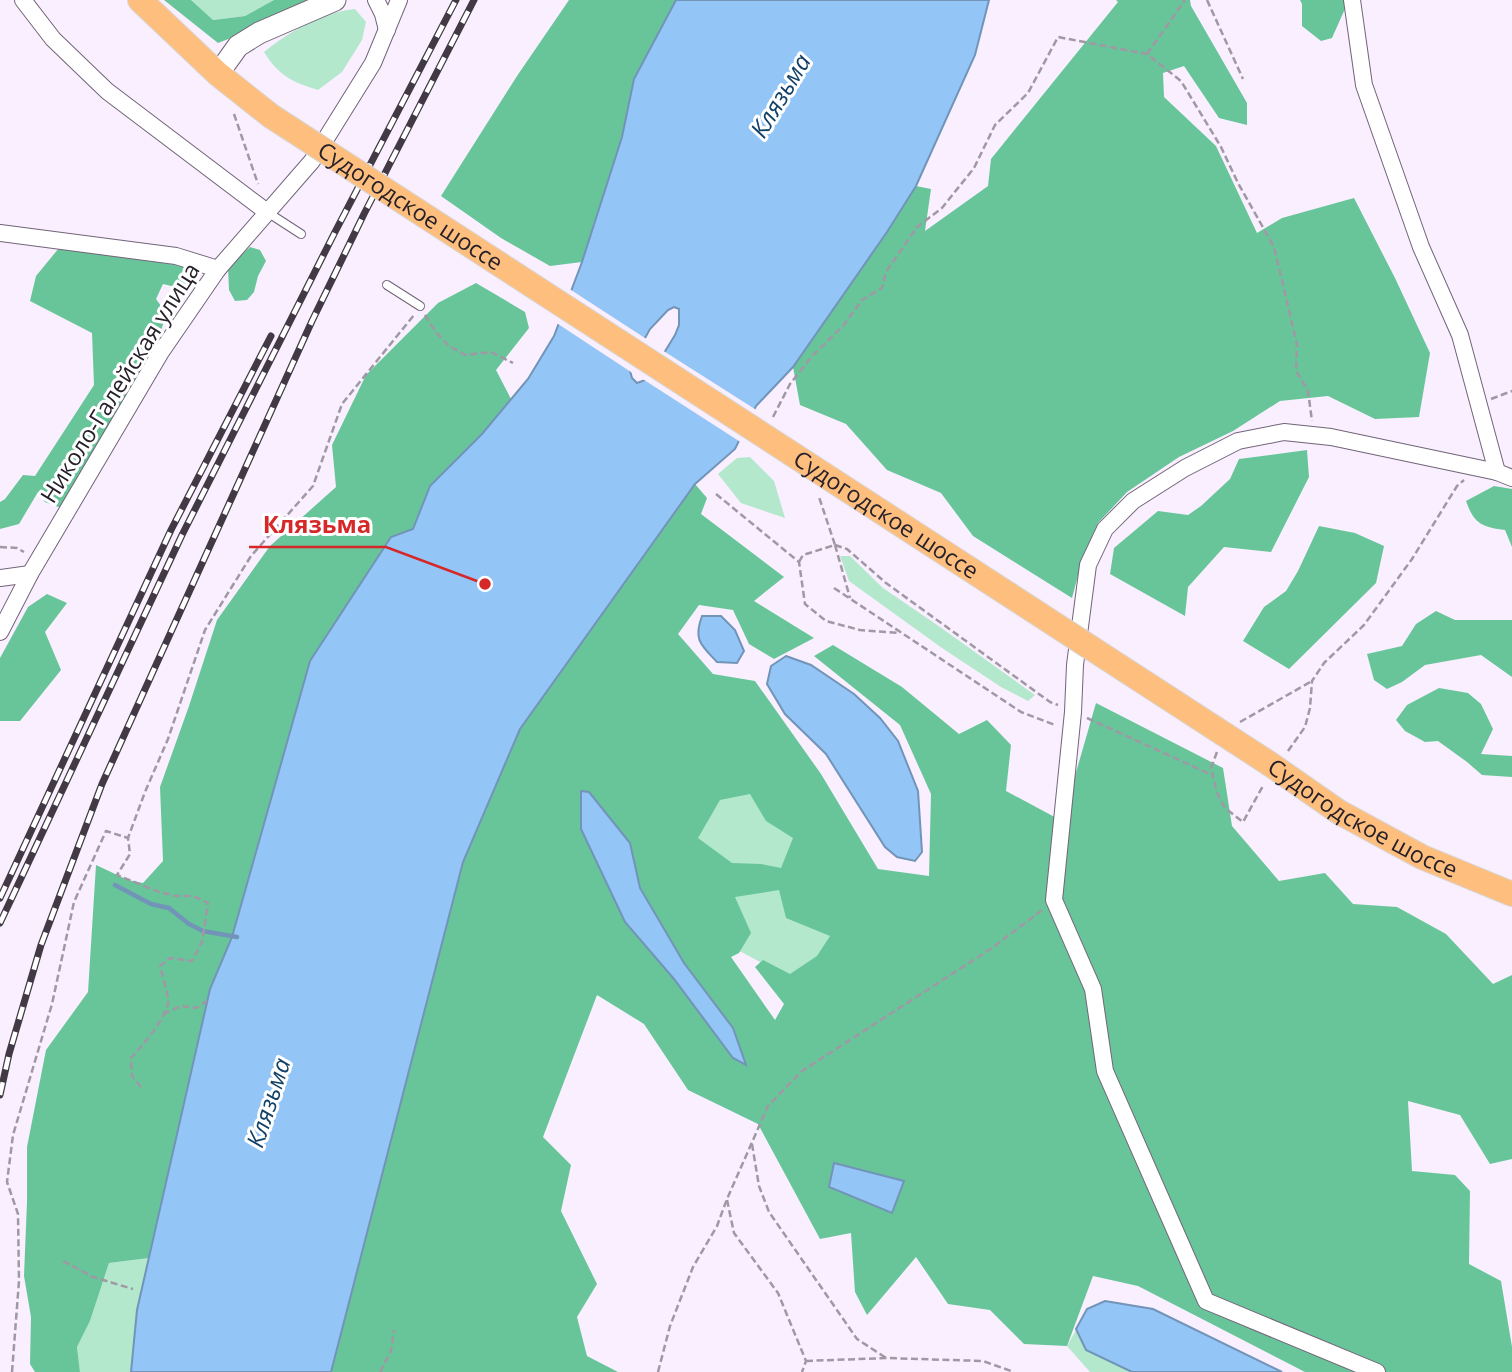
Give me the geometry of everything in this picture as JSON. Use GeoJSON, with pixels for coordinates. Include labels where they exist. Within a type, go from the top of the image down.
{"type":"FeatureCollection","features":[{"type":"Feature","properties":{"kind":"main road","name":"Судогодское шоссе"},"geometry":{"type":"LineString","coordinates":[[140,0],[218,74],[271,116],[1339,812],[1422,857],[1512,894]]}},
{"type":"Feature","properties":{"kind":"street"},"geometry":{"type":"LineString","coordinates":[[23,0],[54,39],[107,90],[267,212]]}},
{"type":"Feature","properties":{"kind":"street"},"geometry":{"type":"LineString","coordinates":[[218,74],[238,46],[259,33],[335,0]]}},
{"type":"Feature","properties":{"kind":"street"},"geometry":{"type":"LineString","coordinates":[[376,0],[387,30]]}},
{"type":"Feature","properties":{"kind":"street","name":"Николо-Галейская улица"},"geometry":{"type":"LineString","coordinates":[[0,632],[30,574],[161,352],[218,269],[312,161],[373,63],[399,0]]}},
{"type":"Feature","properties":{"kind":"street"},"geometry":{"type":"LineString","coordinates":[[1352,0],[1364,85],[1421,247],[1460,335],[1479,405],[1505,475]]}},
{"type":"Feature","properties":{"kind":"street"},"geometry":{"type":"LineString","coordinates":[[0,233],[176,256],[218,269]]}},
{"type":"Feature","properties":{"kind":"street"},"geometry":{"type":"LineString","coordinates":[[1377,1372],[1206,1301],[1105,1071],[1093,989],[1054,900],[1072,731],[1075,665],[1088,565],[1105,529],[1133,501],[1185,468],[1238,441],[1284,432],[1331,437],[1505,475]]}},
{"type":"Feature","properties":{"kind":"street"},"geometry":{"type":"LineString","coordinates":[[0,578],[30,574]]}},
{"type":"Feature","properties":{"kind":"lane"},"geometry":{"type":"LineString","coordinates":[[267,212],[301,234]]}},
{"type":"Feature","properties":{"kind":"lane"},"geometry":{"type":"LineString","coordinates":[[387,285],[421,306]]}},
{"type":"Feature","properties":{"kind":"path"},"geometry":{"type":"LineString","coordinates":[[1147,54],[1185,0]]}},
{"type":"Feature","properties":{"kind":"path"},"geometry":{"type":"LineString","coordinates":[[1206,0],[1243,79]]}},
{"type":"Feature","properties":{"kind":"path"},"geometry":{"type":"LineString","coordinates":[[772,425],[773,417],[790,384],[812,356],[843,326],[863,300],[882,288],[886,272],[917,227],[942,208],[974,168],[995,125],[1028,93],[1058,37],[1147,54],[1181,81],[1221,147],[1274,247],[1297,344],[1296,372],[1308,391],[1315,436]]}},
{"type":"Feature","properties":{"kind":"path"},"geometry":{"type":"LineString","coordinates":[[232,107],[255,175]]}},
{"type":"Feature","properties":{"kind":"path"},"geometry":{"type":"LineString","coordinates":[[141,1087],[132,1076],[131,1058],[145,1043],[168,1003],[160,966],[170,958],[192,961],[202,943],[208,903],[193,896],[159,892],[117,875],[130,854],[128,838],[169,739],[205,630],[251,556],[313,486],[342,404],[421,306],[435,331],[449,346],[466,355],[491,352],[513,363]]}},
{"type":"Feature","properties":{"kind":"path"},"geometry":{"type":"LineString","coordinates":[[1479,405],[1512,391]]}},
{"type":"Feature","properties":{"kind":"path"},"geometry":{"type":"LineString","coordinates":[[1259,712],[1312,681],[1324,663],[1364,625],[1412,559],[1457,486],[1477,468]]}},
{"type":"Feature","properties":{"kind":"path"},"geometry":{"type":"LineString","coordinates":[[818,493],[850,598]]}},
{"type":"Feature","properties":{"kind":"path"},"geometry":{"type":"LineString","coordinates":[[716,494],[799,562]]}},
{"type":"Feature","properties":{"kind":"path"},"geometry":{"type":"LineString","coordinates":[[904,634],[860,630],[826,621],[805,604],[799,562],[803,555],[835,545],[847,549],[886,583],[1050,702],[1212,775]]}},
{"type":"Feature","properties":{"kind":"path"},"geometry":{"type":"LineString","coordinates":[[0,547],[17,548],[39,559]]}},
{"type":"Feature","properties":{"kind":"path"},"geometry":{"type":"LineString","coordinates":[[834,588],[1021,712],[1072,731]]}},
{"type":"Feature","properties":{"kind":"path"},"geometry":{"type":"LineString","coordinates":[[1211,768],[1217,793],[1225,808],[1243,822],[1273,767],[1305,727],[1312,681]]}},
{"type":"Feature","properties":{"kind":"path"},"geometry":{"type":"LineString","coordinates":[[12,1372],[19,1281],[18,1214],[7,1182],[13,1135],[51,1004],[74,902],[106,831],[128,838]]}},
{"type":"Feature","properties":{"kind":"path"},"geometry":{"type":"LineString","coordinates":[[659,1372],[670,1326],[693,1267],[718,1226],[768,1106],[802,1071],[992,948],[1054,900]]}},
{"type":"Feature","properties":{"kind":"path"},"geometry":{"type":"LineString","coordinates":[[163,1014],[181,1006],[196,1008],[207,1001]]}},
{"type":"Feature","properties":{"kind":"path"},"geometry":{"type":"LineString","coordinates":[[752,1144],[759,1186],[769,1212],[857,1339],[886,1358]]}},
{"type":"Feature","properties":{"kind":"path"},"geometry":{"type":"LineString","coordinates":[[727,1199],[734,1233],[778,1293],[806,1361],[802,1372]]}},
{"type":"Feature","properties":{"kind":"path"},"geometry":{"type":"LineString","coordinates":[[63,1261],[93,1278],[133,1289]]}},
{"type":"Feature","properties":{"kind":"path"},"geometry":{"type":"LineString","coordinates":[[380,1372],[391,1352],[394,1330]]}},
{"type":"Feature","properties":{"kind":"path"},"geometry":{"type":"LineString","coordinates":[[806,1361],[886,1358],[983,1361],[1014,1372]]}},
{"type":"Feature","properties":{"kind":"green space"},"geometry":{"type":"Polygon","coordinates":[[[164,0],[191,0],[213,20],[245,16],[274,0],[329,0],[218,43],[164,0]]]}},
{"type":"Feature","properties":{"kind":"green space"},"geometry":{"type":"Polygon","coordinates":[[[191,0],[274,0],[245,16],[212,20],[191,0]]]}},
{"type":"Feature","properties":{"kind":"green space"},"geometry":{"type":"Polygon","coordinates":[[[569,0],[676,0],[634,79],[622,137],[582,262],[550,266],[501,238],[441,196],[569,0]]]}},
{"type":"Feature","properties":{"kind":"green space"},"geometry":{"type":"Polygon","coordinates":[[[1116,0],[1190,0],[1247,103],[1247,125],[1219,118],[1184,66],[1163,73],[1164,97],[1216,146],[1257,233],[1282,218],[1354,198],[1430,353],[1419,417],[1375,419],[1328,396],[1280,401],[1233,431],[1179,457],[1127,492],[1098,523],[1081,564],[1072,598],[973,536],[941,493],[887,470],[846,424],[800,405],[793,367],[916,186],[931,189],[925,231],[988,186],[991,159],[1118,2],[1116,0]]]}},
{"type":"Feature","properties":{"kind":"green space"},"geometry":{"type":"Polygon","coordinates":[[[1300,0],[1347,0],[1332,38],[1321,41],[1302,26],[1300,0]]]}},
{"type":"Feature","properties":{"kind":"green space"},"geometry":{"type":"Polygon","coordinates":[[[355,9],[366,22],[362,40],[342,72],[318,90],[287,77],[264,52],[306,24],[330,14],[355,9]]]}},
{"type":"Feature","properties":{"kind":"green space"},"geometry":{"type":"Polygon","coordinates":[[[250,247],[260,250],[266,261],[254,292],[247,300],[235,301],[229,290],[228,267],[250,247]]]}},
{"type":"Feature","properties":{"kind":"green space"},"geometry":{"type":"Polygon","coordinates":[[[59,248],[190,267],[184,289],[163,284],[156,299],[167,314],[152,354],[61,508],[45,502],[38,492],[19,524],[0,529],[0,502],[23,475],[35,476],[94,385],[92,333],[30,301],[36,276],[59,248]]]}},
{"type":"Feature","properties":{"kind":"green space"},"geometry":{"type":"Polygon","coordinates":[[[476,283],[525,312],[529,328],[496,370],[511,399],[482,434],[430,486],[210,989],[149,1258],[109,1263],[90,1321],[77,1347],[80,1372],[35,1372],[30,1364],[31,1317],[24,1276],[27,1147],[46,1050],[88,992],[96,865],[128,880],[143,883],[163,861],[160,787],[217,620],[270,546],[336,487],[332,445],[366,375],[438,303],[476,283]]]}},
{"type":"Feature","properties":{"kind":"green space"},"geometry":{"type":"Polygon","coordinates":[[[1307,450],[1309,477],[1271,552],[1224,547],[1188,587],[1185,616],[1110,574],[1114,548],[1158,511],[1188,515],[1201,506],[1230,479],[1239,459],[1307,450]]]}},
{"type":"Feature","properties":{"kind":"green space"},"geometry":{"type":"Polygon","coordinates":[[[750,457],[774,481],[785,518],[741,503],[718,474],[737,458],[750,457]]]}},
{"type":"Feature","properties":{"kind":"green space"},"geometry":{"type":"Polygon","coordinates":[[[695,484],[707,498],[701,514],[784,577],[754,601],[814,638],[774,659],[749,644],[733,610],[699,605],[678,634],[713,674],[755,681],[821,774],[878,869],[929,876],[931,794],[900,725],[814,656],[833,645],[902,687],[959,734],[987,720],[1011,745],[1006,791],[1062,821],[1096,703],[1223,768],[1232,826],[1279,881],[1325,873],[1353,904],[1397,907],[1446,934],[1493,984],[1512,975],[1512,1159],[1490,1164],[1460,1115],[1408,1101],[1412,1171],[1455,1175],[1470,1191],[1469,1264],[1501,1281],[1512,1347],[1512,1372],[1305,1372],[1138,1286],[1093,1276],[1067,1346],[1024,1344],[990,1310],[948,1304],[916,1257],[867,1315],[855,1292],[851,1233],[820,1239],[758,1124],[688,1090],[644,1024],[597,995],[543,1137],[571,1165],[561,1211],[597,1284],[577,1317],[587,1356],[618,1372],[331,1372],[463,862],[520,728],[695,484]],[[750,794],[720,800],[698,838],[732,863],[781,868],[793,838],[766,821],[750,794]],[[630,843],[625,922],[674,979],[733,1028],[684,963],[640,888],[630,843]],[[779,890],[735,897],[751,933],[739,953],[731,957],[775,1020],[784,1004],[755,967],[763,960],[790,974],[817,956],[830,936],[786,918],[779,890]]]}},
{"type":"Feature","properties":{"kind":"green space"},"geometry":{"type":"Polygon","coordinates":[[[1494,486],[1512,489],[1512,547],[1505,530],[1480,523],[1472,515],[1466,501],[1494,486]]]}},
{"type":"Feature","properties":{"kind":"green space"},"geometry":{"type":"Polygon","coordinates":[[[1319,526],[1355,533],[1384,546],[1376,583],[1289,669],[1243,641],[1264,607],[1286,591],[1319,526]]]}},
{"type":"Feature","properties":{"kind":"green space"},"geometry":{"type":"Polygon","coordinates":[[[840,556],[850,556],[883,588],[1035,695],[1028,701],[1001,687],[942,648],[849,581],[840,556]]]}},
{"type":"Feature","properties":{"kind":"green space"},"geometry":{"type":"Polygon","coordinates":[[[47,594],[67,603],[45,632],[61,670],[20,721],[0,721],[0,658],[28,607],[47,594]]]}},
{"type":"Feature","properties":{"kind":"green space"},"geometry":{"type":"Polygon","coordinates":[[[1436,611],[1455,620],[1512,620],[1512,677],[1481,655],[1425,665],[1387,689],[1374,680],[1367,654],[1402,646],[1416,624],[1436,611]]]}},
{"type":"Feature","properties":{"kind":"green space"},"geometry":{"type":"Polygon","coordinates":[[[1439,688],[1468,693],[1481,704],[1493,729],[1481,754],[1512,756],[1512,777],[1482,775],[1438,741],[1425,742],[1405,731],[1396,720],[1407,705],[1439,688]]]}},
{"type":"Feature","properties":{"kind":"green space"},"geometry":{"type":"Polygon","coordinates":[[[732,772],[873,871],[809,988],[728,945],[690,834],[732,772]]]}},
{"type":"Feature","properties":{"kind":"green space"},"geometry":{"type":"Polygon","coordinates":[[[149,1258],[137,1310],[131,1372],[80,1372],[77,1347],[90,1321],[109,1263],[149,1258]]]}},
{"type":"Feature","properties":{"kind":"green space"},"geometry":{"type":"Polygon","coordinates":[[[1076,1330],[1086,1350],[1132,1372],[1090,1372],[1067,1346],[1076,1330]]]}},
{"type":"Feature","properties":{"kind":"water"},"geometry":{"type":"Polygon","coordinates":[[[676,0],[989,0],[975,55],[916,186],[887,232],[793,367],[756,406],[735,449],[695,484],[520,729],[463,862],[331,1372],[131,1372],[137,1310],[210,989],[232,937],[310,661],[391,537],[413,529],[430,486],[482,434],[528,379],[554,336],[582,262],[622,137],[634,79],[676,0]],[[674,307],[668,310],[650,329],[629,367],[632,378],[637,383],[648,379],[675,335],[679,325],[679,309],[674,307]]]}},
{"type":"Feature","properties":{"kind":"water"},"geometry":{"type":"Polygon","coordinates":[[[702,616],[721,616],[735,630],[744,651],[737,663],[717,662],[700,642],[698,631],[702,616]]]}},
{"type":"Feature","properties":{"kind":"water"},"geometry":{"type":"Polygon","coordinates":[[[786,656],[811,665],[854,694],[880,718],[898,741],[918,791],[922,852],[915,861],[897,857],[885,847],[826,754],[785,714],[767,684],[771,666],[786,656]]]}},
{"type":"Feature","properties":{"kind":"water"},"geometry":{"type":"Polygon","coordinates":[[[581,791],[589,792],[630,843],[640,888],[684,963],[733,1028],[746,1065],[733,1058],[674,979],[625,922],[581,829],[581,791]]]}},
{"type":"Feature","properties":{"kind":"water"},"geometry":{"type":"Polygon","coordinates":[[[834,1163],[904,1181],[892,1213],[829,1187],[834,1163]]]}},
{"type":"Feature","properties":{"kind":"water"},"geometry":{"type":"Polygon","coordinates":[[[1105,1301],[1153,1309],[1282,1372],[1132,1372],[1086,1350],[1076,1329],[1087,1309],[1105,1301]]]}},
{"type":"Feature","properties":{"kind":"pier"},"geometry":{"type":"Polygon","coordinates":[[[568,288],[648,340],[633,367],[634,374],[555,322],[568,288]]]}},
{"type":"Feature","properties":{"kind":"pier"},"geometry":{"type":"Polygon","coordinates":[[[662,350],[758,411],[742,443],[641,378],[646,376],[662,350]]]}},
{"type":"Feature","properties":{"kind":"waterway"},"geometry":{"type":"LineString","coordinates":[[115,885],[151,904],[169,908],[203,931],[237,937]]}},
{"type":"Feature","properties":{"kind":"railway"},"geometry":{"type":"LineString","coordinates":[[0,923],[182,535],[456,0]]}},
{"type":"Feature","properties":{"kind":"railway"},"geometry":{"type":"LineString","coordinates":[[0,1095],[9,1054],[41,945],[102,784],[312,321],[474,0]]}},
{"type":"Feature","properties":{"kind":"railway"},"geometry":{"type":"LineString","coordinates":[[0,898],[171,530],[271,336]]}},
{"type":"Feature","properties":{"kind":"place","name":"Клязьма"},"geometry":{"type":"Point","coordinates":[485,584]}}]}
